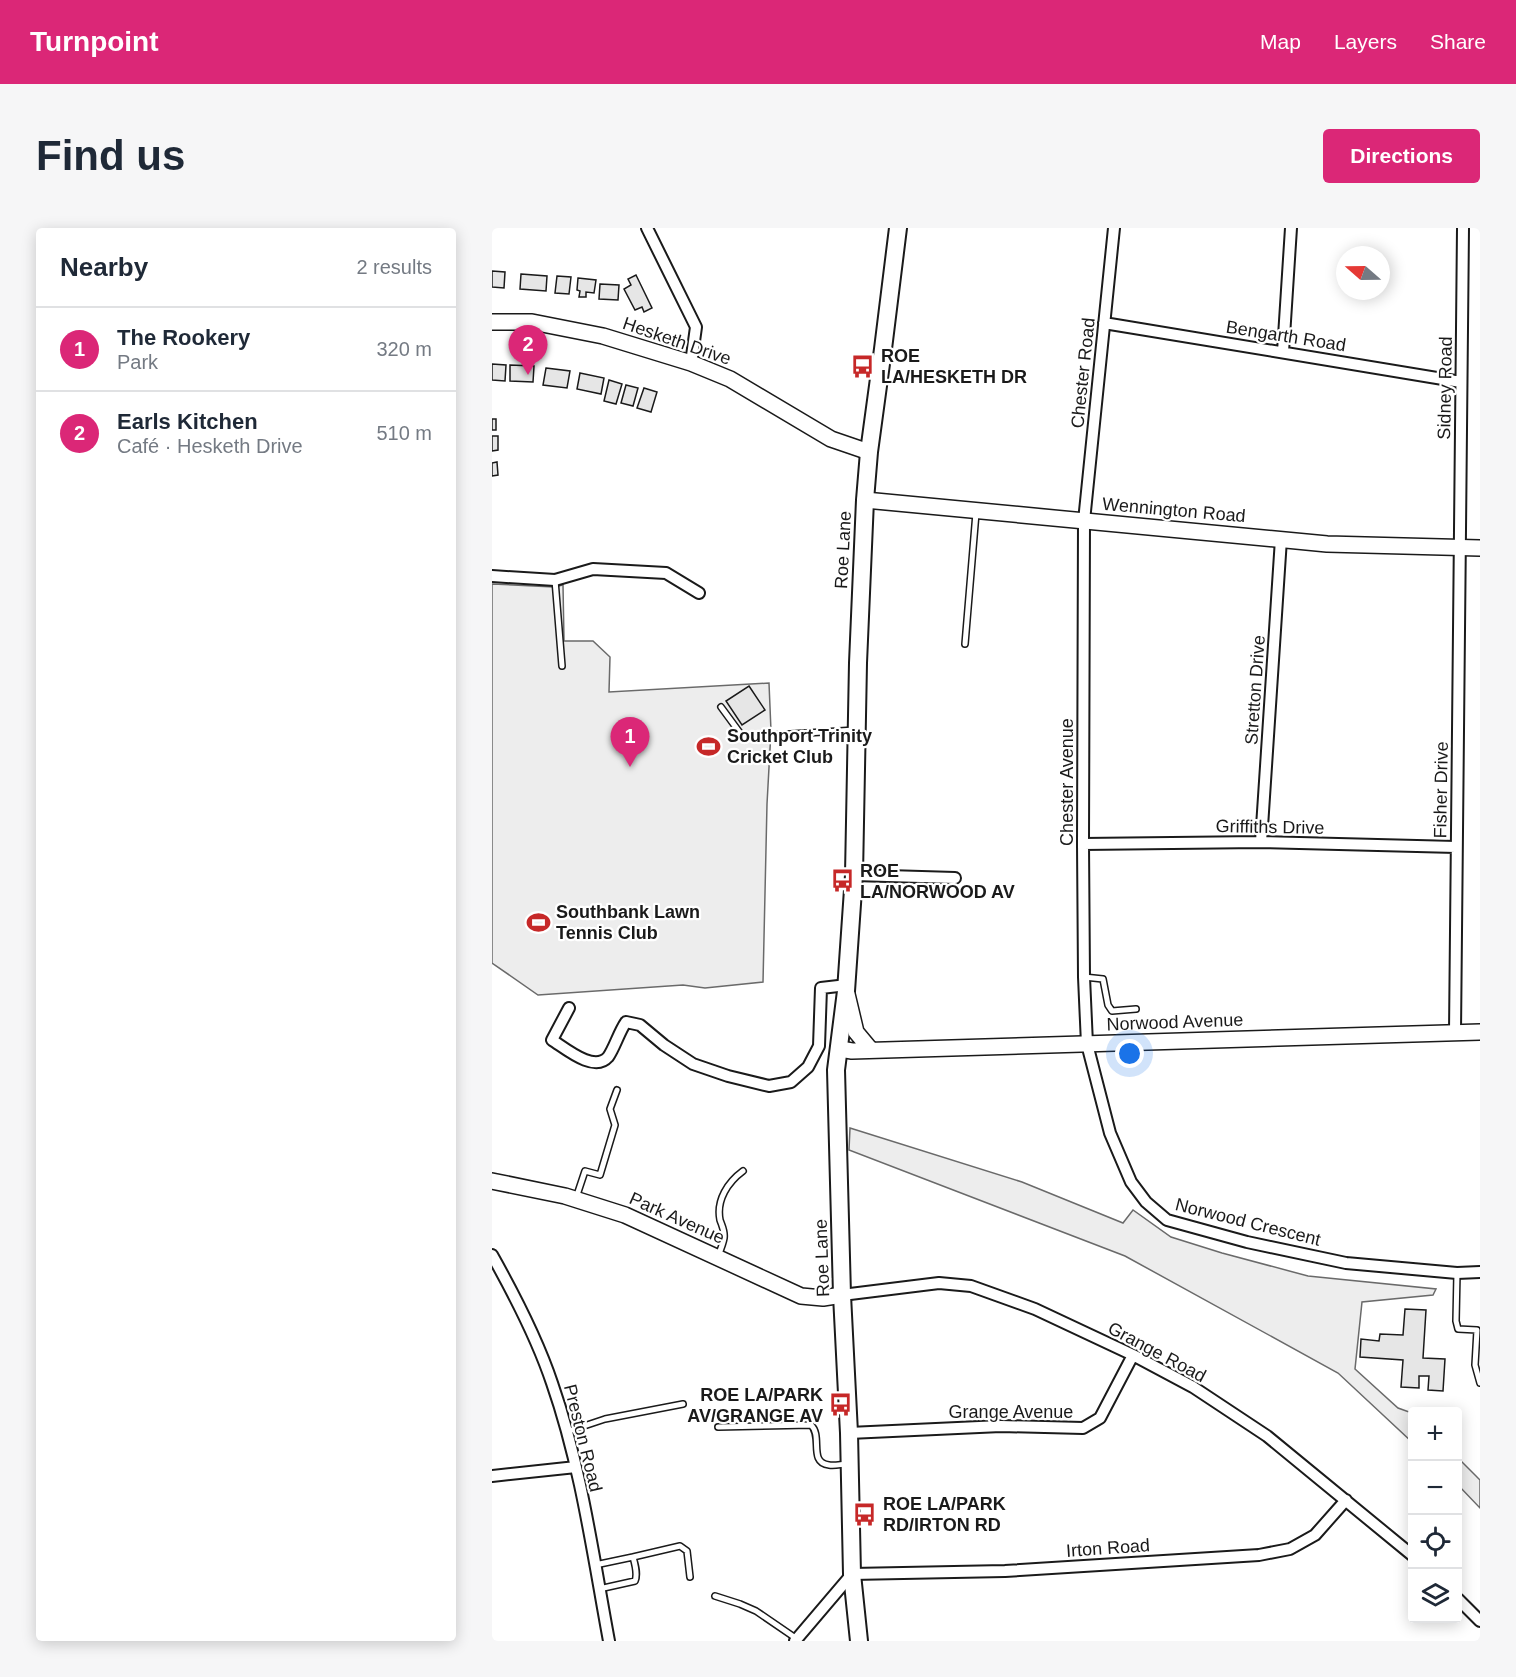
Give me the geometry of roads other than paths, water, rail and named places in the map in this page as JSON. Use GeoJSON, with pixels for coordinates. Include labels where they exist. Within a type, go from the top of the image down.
{"type":"FeatureCollection","features":[{"type":"Feature","properties":{"kind":"main road","name":"Roe Lane"},"geometry":{"type":"LineString","coordinates":[[859,1641],[852,1575],[836,1070],[847,988],[854,875],[858,663],[865,501],[869,452],[898,228]]}},
{"type":"Feature","properties":{"kind":"street"},"geometry":{"type":"LineString","coordinates":[[647,228],[696,327],[691,363]]}},
{"type":"Feature","properties":{"kind":"street","name":"Chester Road"},"geometry":{"type":"LineString","coordinates":[[1084,521],[1114,228]]}},
{"type":"Feature","properties":{"kind":"street"},"geometry":{"type":"LineString","coordinates":[[1283,352],[1291,228]]}},
{"type":"Feature","properties":{"kind":"street","name":"Sidney Road"},"geometry":{"type":"LineString","coordinates":[[1460,548],[1464,228]]}},
{"type":"Feature","properties":{"kind":"street","name":"Hesketh Drive"},"geometry":{"type":"LineString","coordinates":[[492,322],[532,322],[603,336],[691,363],[730,379],[831,439],[869,452]]}},
{"type":"Feature","properties":{"kind":"street","name":"Bengarth Road"},"geometry":{"type":"LineString","coordinates":[[1104,322],[1461,382]]}},
{"type":"Feature","properties":{"kind":"street","name":"Wennington Road"},"geometry":{"type":"LineString","coordinates":[[865,501],[1327,544],[1480,548]]}},
{"type":"Feature","properties":{"kind":"street","name":"Chester Avenue"},"geometry":{"type":"LineString","coordinates":[[1084,521],[1083,844],[1087,1044]]}},
{"type":"Feature","properties":{"kind":"street","name":"Stretton Drive"},"geometry":{"type":"LineString","coordinates":[[1262,842],[1281,539]]}},
{"type":"Feature","properties":{"kind":"street","name":"Fisher Drive"},"geometry":{"type":"LineString","coordinates":[[1455,1032],[1460,548]]}},
{"type":"Feature","properties":{"kind":"street"},"geometry":{"type":"LineString","coordinates":[[492,576],[555,580],[593,569],[666,573],[699,593]]}},
{"type":"Feature","properties":{"kind":"street","name":"Griffiths Drive"},"geometry":{"type":"LineString","coordinates":[[1083,844],[1262,842],[1456,847]]}},
{"type":"Feature","properties":{"kind":"street"},"geometry":{"type":"LineString","coordinates":[[854,875],[955,878]]}},
{"type":"Feature","properties":{"kind":"street"},"geometry":{"type":"LineString","coordinates":[[569,1008],[552,1040],[588,1062],[600,1063],[608,1057],[626,1022],[640,1025],[664,1045],[693,1064],[769,1086],[791,1082],[808,1067],[819,1046],[822,988],[847,988],[856,1032],[871,1050]]}},
{"type":"Feature","properties":{"kind":"street","name":"Norwood Avenue"},"geometry":{"type":"LineString","coordinates":[[840,1049],[852,1051],[1480,1032]]}},
{"type":"Feature","properties":{"kind":"street","name":"Norwood Crescent"},"geometry":{"type":"LineString","coordinates":[[1087,1044],[1110,1133],[1131,1182],[1146,1202],[1167,1220],[1246,1242],[1346,1263],[1457,1273],[1480,1272]]}},
{"type":"Feature","properties":{"kind":"street","name":"Park Avenue"},"geometry":{"type":"LineString","coordinates":[[492,1181],[575,1199],[625,1215],[801,1296],[823,1298],[843,1295]]}},
{"type":"Feature","properties":{"kind":"street","name":"Preston Road"},"geometry":{"type":"LineString","coordinates":[[492,1255],[525,1317],[552,1382],[576,1467],[609,1641]]}},
{"type":"Feature","properties":{"kind":"street","name":"Grange Road"},"geometry":{"type":"LineString","coordinates":[[843,1295],[939,1283],[971,1286],[1035,1310],[1132,1355],[1192,1387],[1267,1436],[1408,1551]]}},
{"type":"Feature","properties":{"kind":"street","name":"Grange Avenue"},"geometry":{"type":"LineString","coordinates":[[849,1433],[1001,1426],[1083,1428],[1100,1419],[1132,1355]]}},
{"type":"Feature","properties":{"kind":"street"},"geometry":{"type":"LineString","coordinates":[[492,1476],[576,1467]]}},
{"type":"Feature","properties":{"kind":"street","name":"Irton Road"},"geometry":{"type":"LineString","coordinates":[[852,1575],[1005,1571],[1259,1555],[1290,1549],[1315,1535],[1346,1500]]}},
{"type":"Feature","properties":{"kind":"street"},"geometry":{"type":"LineString","coordinates":[[796,1640],[852,1575]]}},
{"type":"Feature","properties":{"kind":"street"},"geometry":{"type":"LineString","coordinates":[[1462,1603],[1480,1621]]}},
{"type":"Feature","properties":{"kind":"lane"},"geometry":{"type":"LineString","coordinates":[[965,644],[976,511]]}},
{"type":"Feature","properties":{"kind":"lane"},"geometry":{"type":"LineString","coordinates":[[555,580],[562,666]]}},
{"type":"Feature","properties":{"kind":"lane"},"geometry":{"type":"LineString","coordinates":[[721,707],[743,736],[857,730]]}},
{"type":"Feature","properties":{"kind":"lane"},"geometry":{"type":"LineString","coordinates":[[1084,977],[1103,979],[1108,1005],[1112,1011],[1136,1009]]}},
{"type":"Feature","properties":{"kind":"lane"},"geometry":{"type":"LineString","coordinates":[[575,1199],[585,1171],[600,1175],[615,1125],[610,1109],[617,1090]]}},
{"type":"Feature","properties":{"kind":"lane"},"geometry":{"type":"LineString","coordinates":[[718,1258],[724,1239],[719,1210],[727,1186],[743,1171]]}},
{"type":"Feature","properties":{"kind":"lane"},"geometry":{"type":"LineString","coordinates":[[1457,1273],[1456,1321],[1458,1329],[1477,1330],[1475,1365],[1480,1383]]}},
{"type":"Feature","properties":{"kind":"lane"},"geometry":{"type":"LineString","coordinates":[[566,1432],[605,1419],[683,1404]]}},
{"type":"Feature","properties":{"kind":"lane"},"geometry":{"type":"LineString","coordinates":[[718,1427],[811,1425],[815,1429],[817,1458],[820,1462],[829,1465],[850,1464]]}},
{"type":"Feature","properties":{"kind":"lane"},"geometry":{"type":"LineString","coordinates":[[595,1565],[680,1546],[687,1551],[690,1577]]}},
{"type":"Feature","properties":{"kind":"lane"},"geometry":{"type":"LineString","coordinates":[[599,1589],[635,1581],[633,1557]]}},
{"type":"Feature","properties":{"kind":"lane"},"geometry":{"type":"LineString","coordinates":[[715,1596],[756,1611],[796,1640]]}},
{"type":"Feature","properties":{"kind":"place","name":"ROE LA/HESKETH DR"},"geometry":{"type":"Point","coordinates":[863,366]}},
{"type":"Feature","properties":{"kind":"place","name":"Earls Kitchen"},"geometry":{"type":"Point","coordinates":[528,375]}},
{"type":"Feature","properties":{"kind":"place","name":"Southport Trinity Cricket Club"},"geometry":{"type":"Point","coordinates":[709,746]}},
{"type":"Feature","properties":{"kind":"place","name":"The Rookery"},"geometry":{"type":"Point","coordinates":[630,767]}},
{"type":"Feature","properties":{"kind":"place","name":"ROE LA/NORWOOD AV"},"geometry":{"type":"Point","coordinates":[842,881]}},
{"type":"Feature","properties":{"kind":"place","name":"Southbank Lawn Tennis Club"},"geometry":{"type":"Point","coordinates":[538,922]}},
{"type":"Feature","properties":{"kind":"place","name":"ROE LA/PARK AV/GRANGE AV"},"geometry":{"type":"Point","coordinates":[841,1405]}},
{"type":"Feature","properties":{"kind":"place","name":"ROE LA/PARK RD/IRTON RD"},"geometry":{"type":"Point","coordinates":[865,1514]}}]}
